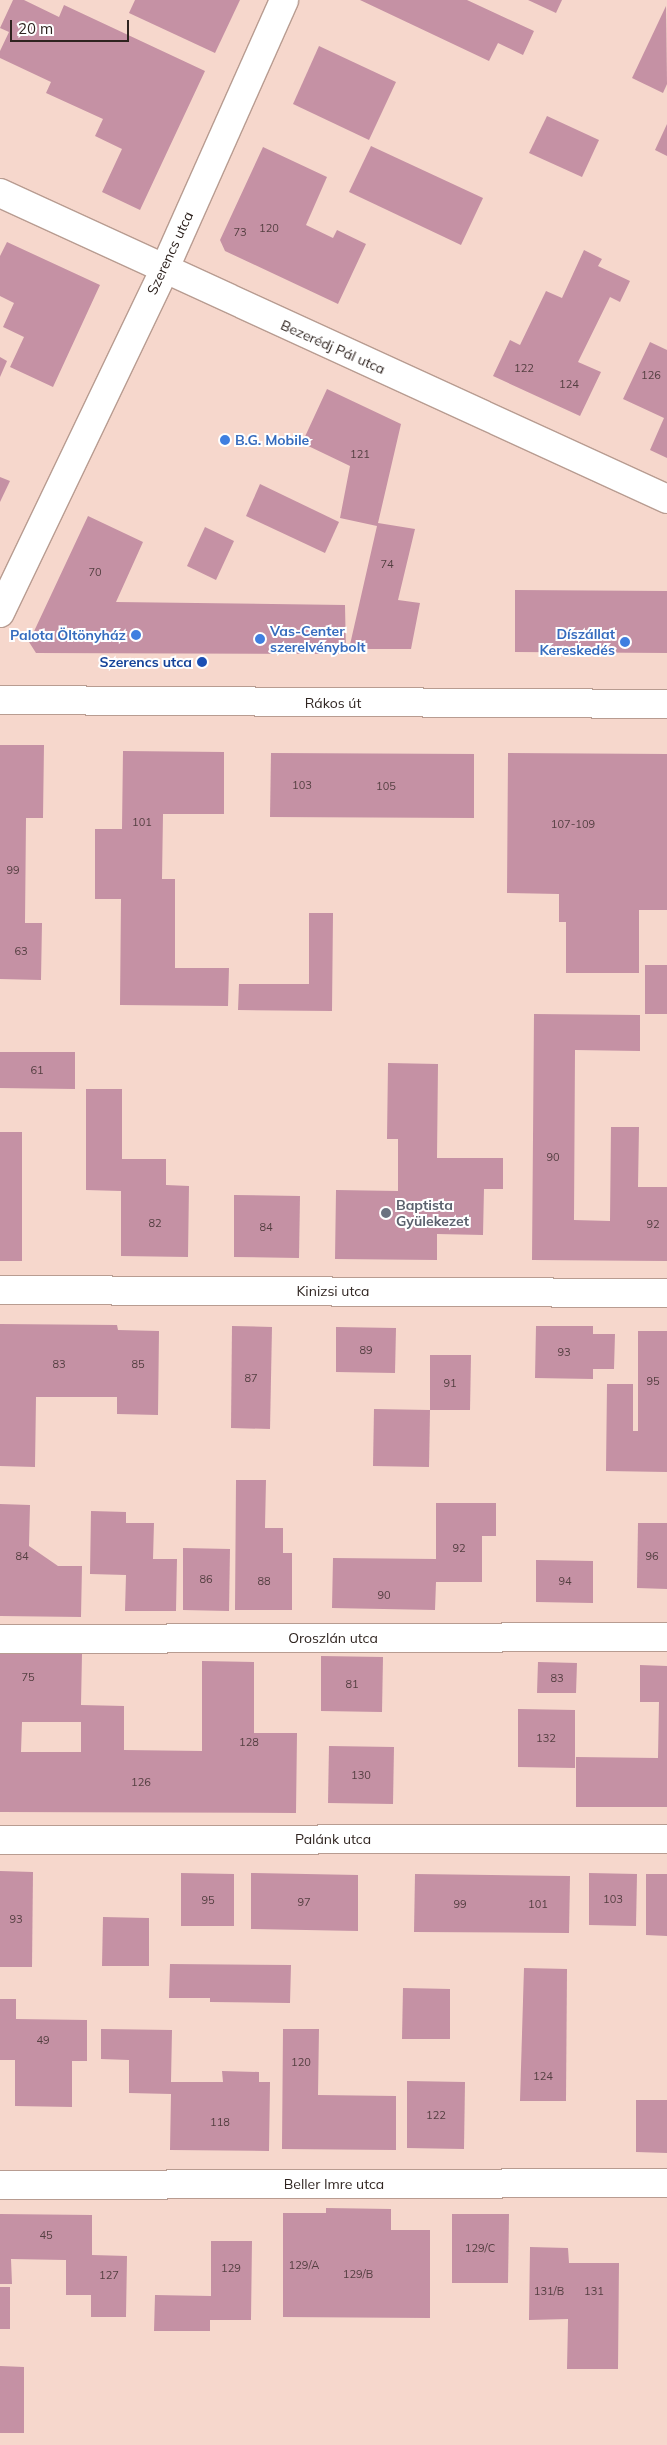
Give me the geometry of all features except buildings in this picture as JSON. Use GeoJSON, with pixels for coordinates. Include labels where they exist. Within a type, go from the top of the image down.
{"type":"FeatureCollection","features":[{"type":"Feature","properties":{"kind":"street","name":"Szerencs utca"},"geometry":{"type":"LineString","coordinates":[[0,612],[164,270],[284,0]]}},
{"type":"Feature","properties":{"kind":"street","name":"Bezerédj Pál utca"},"geometry":{"type":"LineString","coordinates":[[0,193],[164,270],[667,499]]}},
{"type":"Feature","properties":{"kind":"street","name":"Rákos út"},"geometry":{"type":"LineString","coordinates":[[0,700],[667,704]]}},
{"type":"Feature","properties":{"kind":"street","name":"Kinizsi utca"},"geometry":{"type":"LineString","coordinates":[[0,1290],[667,1293]]}},
{"type":"Feature","properties":{"kind":"street","name":"Oroszlán utca"},"geometry":{"type":"LineString","coordinates":[[0,1638],[667,1637]]}},
{"type":"Feature","properties":{"kind":"street","name":"Palánk utca"},"geometry":{"type":"LineString","coordinates":[[0,1840],[667,1839]]}},
{"type":"Feature","properties":{"kind":"street","name":"Beller Imre utca"},"geometry":{"type":"LineString","coordinates":[[0,2184],[667,2183]]}},
{"type":"Feature","properties":{"kind":"place","name":"B.G. Mobile"},"geometry":{"type":"Point","coordinates":[225,440]}},
{"type":"Feature","properties":{"kind":"place","name":"Palota Öltönyház"},"geometry":{"type":"Point","coordinates":[136,635]}},
{"type":"Feature","properties":{"kind":"place","name":"Vas-Center szerelvénybolt"},"geometry":{"type":"Point","coordinates":[260,639]}},
{"type":"Feature","properties":{"kind":"place","name":"Díszállat Kereskedés"},"geometry":{"type":"Point","coordinates":[625,642]}},
{"type":"Feature","properties":{"kind":"place","name":"Szerencs utca"},"geometry":{"type":"Point","coordinates":[202,662]}},
{"type":"Feature","properties":{"kind":"place","name":"Baptista Gyülekezet"},"geometry":{"type":"Point","coordinates":[386,1213]}}]}
